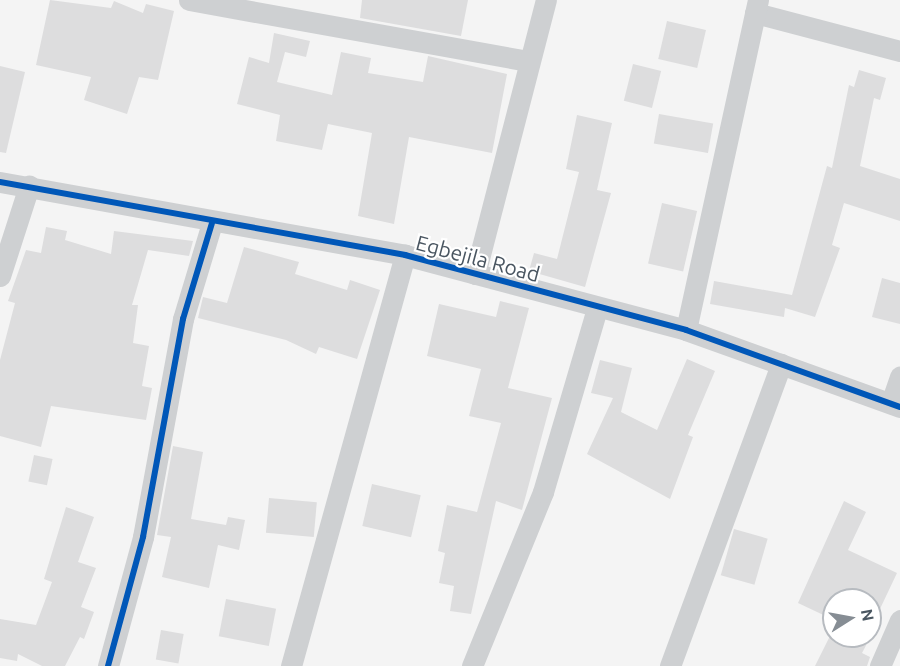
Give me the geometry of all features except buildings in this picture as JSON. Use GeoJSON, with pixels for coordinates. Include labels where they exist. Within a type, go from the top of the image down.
{"type":"FeatureCollection","features":[{"type":"Feature","properties":{"kind":"street"},"geometry":{"type":"LineString","coordinates":[[189,0],[529,61]]}},
{"type":"Feature","properties":{"kind":"street"},"geometry":{"type":"LineString","coordinates":[[475,274],[546,0]]}},
{"type":"Feature","properties":{"kind":"street"},"geometry":{"type":"LineString","coordinates":[[686,330],[756,6],[900,51]]}},
{"type":"Feature","properties":{"kind":"street","name":"Egbejila Road"},"geometry":{"type":"LineString","coordinates":[[0,182],[212,223],[405,255],[597,309],[686,330],[896,405]]}},
{"type":"Feature","properties":{"kind":"street"},"geometry":{"type":"LineString","coordinates":[[0,276],[29,186]]}},
{"type":"Feature","properties":{"kind":"street"},"geometry":{"type":"LineString","coordinates":[[108,666],[142,537],[183,319],[212,223]]}},
{"type":"Feature","properties":{"kind":"street"},"geometry":{"type":"LineString","coordinates":[[291,666],[405,255]]}},
{"type":"Feature","properties":{"kind":"street"},"geometry":{"type":"LineString","coordinates":[[472,666],[543,492],[597,309]]}},
{"type":"Feature","properties":{"kind":"street"},"geometry":{"type":"LineString","coordinates":[[670,666],[781,364]]}},
{"type":"Feature","properties":{"kind":"street"},"geometry":{"type":"LineString","coordinates":[[896,405],[900,378]]}},
{"type":"Feature","properties":{"kind":"street"},"geometry":{"type":"LineString","coordinates":[[880,666],[900,620]]}},
{"type":"Feature","properties":{"kind":"cycle path"},"geometry":{"type":"LineString","coordinates":[[0,182],[405,255],[686,330],[900,407]]}},
{"type":"Feature","properties":{"kind":"cycle path"},"geometry":{"type":"LineString","coordinates":[[108,666],[143,537],[183,319],[212,223]]}}]}
